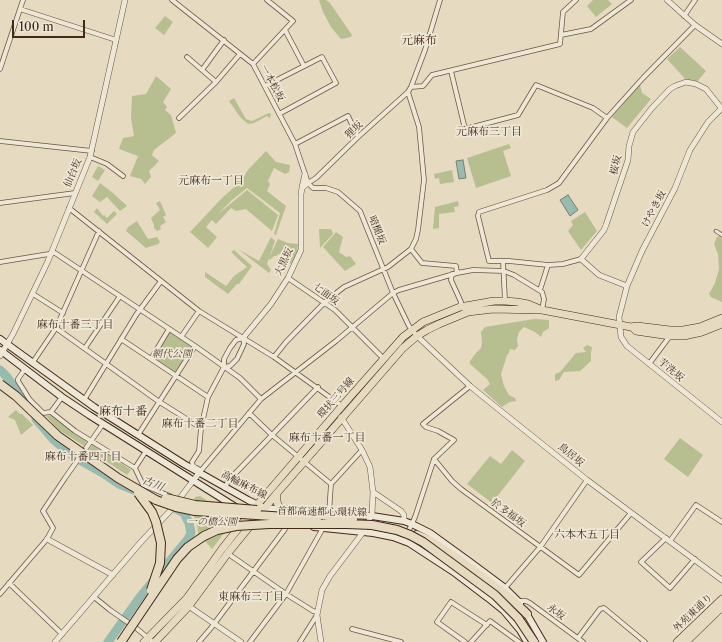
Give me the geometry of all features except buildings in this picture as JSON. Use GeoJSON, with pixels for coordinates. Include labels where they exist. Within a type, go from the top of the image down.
{"type":"FeatureCollection","features":[{"type":"Feature","properties":{"kind":"highway"},"geometry":{"type":"LineString","coordinates":[[0,380],[60,433],[140,494],[152,512],[160,533],[162,553],[160,563],[155,582],[145,604],[119,642]]}},
{"type":"Feature","properties":{"kind":"highway"},"geometry":{"type":"LineString","coordinates":[[0,384],[16,396],[58,436],[138,495],[150,512],[158,533],[160,553],[158,563],[153,582],[119,642]]}},
{"type":"Feature","properties":{"kind":"highway"},"geometry":{"type":"LineString","coordinates":[[60,433],[134,483],[178,502],[205,506],[293,512],[380,523]]}},
{"type":"Feature","properties":{"kind":"highway"},"geometry":{"type":"LineString","coordinates":[[82,455],[156,500],[185,510],[346,520],[379,525],[404,537]]}},
{"type":"Feature","properties":{"kind":"highway","name":"首都高速都心環状線"},"geometry":{"type":"LineString","coordinates":[[119,642],[176,557],[192,541],[210,530],[237,523],[269,521],[341,521],[380,523],[405,530],[431,544],[488,584],[512,608],[526,625],[536,642]]}},
{"type":"Feature","properties":{"kind":"highway","name":"首都高速都心環状線"},"geometry":{"type":"LineString","coordinates":[[119,642],[178,559],[193,543],[210,532],[236,526],[276,524],[361,524],[385,527],[404,537],[415,537],[430,546],[495,595],[518,618],[536,642]]}},
{"type":"Feature","properties":{"kind":"highway"},"geometry":{"type":"LineString","coordinates":[[488,584],[510,597],[527,614]]}},
{"type":"Feature","properties":{"kind":"main road","name":"環状三号線"},"geometry":{"type":"LineString","coordinates":[[225,551],[256,519],[342,406],[384,359],[412,330],[436,316],[460,307],[494,301],[505,301],[528,304],[542,310],[633,328],[636,331],[670,336],[684,336],[702,332],[722,324]]}},
{"type":"Feature","properties":{"kind":"main road","name":"環状三号線"},"geometry":{"type":"LineString","coordinates":[[150,641],[186,604],[257,505],[341,417],[394,357],[417,336],[439,324],[468,312],[498,309],[527,311],[542,310]]}},
{"type":"Feature","properties":{"kind":"main road","name":"環状三号線"},"geometry":{"type":"LineString","coordinates":[[633,328],[637,326],[683,330],[700,327],[722,318]]}},
{"type":"Feature","properties":{"kind":"main road","name":"高輪麻布線"},"geometry":{"type":"LineString","coordinates":[[0,339],[84,400],[138,435],[199,473],[257,505],[264,508],[372,516],[404,521],[430,533],[505,588],[519,601],[544,642]]}},
{"type":"Feature","properties":{"kind":"main road"},"geometry":{"type":"LineString","coordinates":[[1,353],[62,397],[194,480],[248,516],[270,522],[404,537],[504,611],[520,630],[527,642]]}},
{"type":"Feature","properties":{"kind":"main road"},"geometry":{"type":"LineString","coordinates":[[277,493],[277,502],[280,508]]}},
{"type":"Feature","properties":{"kind":"main road","name":"外苑東通り"},"geometry":{"type":"LineString","coordinates":[[682,641],[722,599]]}},
{"type":"Feature","properties":{"kind":"main road","name":"外苑東通り"},"geometry":{"type":"LineString","coordinates":[[682,641],[722,607]]}},
{"type":"Feature","properties":{"kind":"street"},"geometry":{"type":"LineString","coordinates":[[0,69],[23,0]]}},
{"type":"Feature","properties":{"kind":"street","name":"仙台坂"},"geometry":{"type":"LineString","coordinates":[[1,353],[8,344],[33,294],[90,157],[125,0]]}},
{"type":"Feature","properties":{"kind":"street","name":"一本松坂"},"geometry":{"type":"LineString","coordinates":[[172,0],[253,64],[295,144],[308,183]]}},
{"type":"Feature","properties":{"kind":"street"},"geometry":{"type":"LineString","coordinates":[[253,64],[294,21],[267,0]]}},
{"type":"Feature","properties":{"kind":"street","name":"狸坂"},"geometry":{"type":"LineString","coordinates":[[308,183],[316,178],[358,137],[408,92],[425,50],[440,0]]}},
{"type":"Feature","properties":{"kind":"street"},"geometry":{"type":"LineString","coordinates":[[411,87],[423,86],[432,75],[560,44],[563,12],[576,0]]}},
{"type":"Feature","properties":{"kind":"street"},"geometry":{"type":"LineString","coordinates":[[561,35],[591,29],[631,0]]}},
{"type":"Feature","properties":{"kind":"street"},"geometry":{"type":"LineString","coordinates":[[667,0],[684,16],[722,44]]}},
{"type":"Feature","properties":{"kind":"street"},"geometry":{"type":"LineString","coordinates":[[684,16],[695,0]]}},
{"type":"Feature","properties":{"kind":"street"},"geometry":{"type":"LineString","coordinates":[[20,9],[116,40]]}},
{"type":"Feature","properties":{"kind":"street"},"geometry":{"type":"LineString","coordinates":[[627,286],[599,275],[581,259],[564,264],[548,265],[508,261],[489,261],[478,212],[547,190],[559,183],[607,118],[643,78],[696,25]]}},
{"type":"Feature","properties":{"kind":"street"},"geometry":{"type":"LineString","coordinates":[[285,30],[304,66]]}},
{"type":"Feature","properties":{"kind":"street"},"geometry":{"type":"LineString","coordinates":[[202,70],[224,40]]}},
{"type":"Feature","properties":{"kind":"street"},"geometry":{"type":"LineString","coordinates":[[179,118],[216,82],[240,54]]}},
{"type":"Feature","properties":{"kind":"street"},"geometry":{"type":"LineString","coordinates":[[187,56],[216,82]]}},
{"type":"Feature","properties":{"kind":"street"},"geometry":{"type":"LineString","coordinates":[[265,86],[322,57],[336,83],[279,114]]}},
{"type":"Feature","properties":{"kind":"street"},"geometry":{"type":"LineString","coordinates":[[451,71],[465,129],[518,115],[536,85],[593,108],[607,118]]}},
{"type":"Feature","properties":{"kind":"street","name":"桜坂"},"geometry":{"type":"LineString","coordinates":[[581,259],[604,230],[628,160],[629,146],[633,132],[652,108],[670,89],[686,82],[696,84],[706,89],[722,108]]}},
{"type":"Feature","properties":{"kind":"street"},"geometry":{"type":"LineString","coordinates":[[274,356],[325,302],[344,287],[388,267],[412,249],[418,230],[424,180],[419,127],[408,92]]}},
{"type":"Feature","properties":{"kind":"street","name":"けやき坂"},"geometry":{"type":"LineString","coordinates":[[620,326],[619,317],[627,286],[651,232],[675,188],[690,150],[708,122],[722,108]]}},
{"type":"Feature","properties":{"kind":"street"},"geometry":{"type":"LineString","coordinates":[[295,144],[348,116],[358,137]]}},
{"type":"Feature","properties":{"kind":"street"},"geometry":{"type":"LineString","coordinates":[[0,141],[92,150]]}},
{"type":"Feature","properties":{"kind":"street"},"geometry":{"type":"LineString","coordinates":[[90,157],[107,164],[123,176]]}},
{"type":"Feature","properties":{"kind":"street","name":"大黒坂"},"geometry":{"type":"LineString","coordinates":[[243,338],[248,334],[271,304],[288,278],[300,250],[302,188],[305,174]]}},
{"type":"Feature","properties":{"kind":"street"},"geometry":{"type":"LineString","coordinates":[[302,188],[308,183]]}},
{"type":"Feature","properties":{"kind":"street","name":"暗闇坂"},"geometry":{"type":"LineString","coordinates":[[308,183],[313,188],[326,188],[338,192],[359,210],[364,218],[393,293],[412,330],[417,336]]}},
{"type":"Feature","properties":{"kind":"street"},"geometry":{"type":"LineString","coordinates":[[0,203],[75,193]]}},
{"type":"Feature","properties":{"kind":"street"},"geometry":{"type":"LineString","coordinates":[[69,208],[199,311],[274,356],[342,406],[341,417],[362,450],[370,467],[372,516],[364,532],[330,576],[322,590],[317,614],[300,642]]}},
{"type":"Feature","properties":{"kind":"street"},"geometry":{"type":"LineString","coordinates":[[716,231],[722,235]]}},
{"type":"Feature","properties":{"kind":"street"},"geometry":{"type":"LineString","coordinates":[[33,362],[56,328],[99,232]]}},
{"type":"Feature","properties":{"kind":"street"},"geometry":{"type":"LineString","coordinates":[[412,249],[422,263],[456,266],[455,274],[452,280],[461,302],[460,307]]}},
{"type":"Feature","properties":{"kind":"street"},"geometry":{"type":"LineString","coordinates":[[0,262],[56,253],[240,378],[261,399]]}},
{"type":"Feature","properties":{"kind":"street"},"geometry":{"type":"LineString","coordinates":[[503,262],[505,301]]}},
{"type":"Feature","properties":{"kind":"street"},"geometry":{"type":"LineString","coordinates":[[540,290],[548,265]]}},
{"type":"Feature","properties":{"kind":"street"},"geometry":{"type":"LineString","coordinates":[[55,642],[170,511],[199,473],[261,399],[393,293],[399,290],[473,270],[504,271],[542,292],[544,299],[542,310]]}},
{"type":"Feature","properties":{"kind":"street","name":"七面坂"},"geometry":{"type":"LineString","coordinates":[[288,278],[335,310],[384,359]]}},
{"type":"Feature","properties":{"kind":"street"},"geometry":{"type":"LineString","coordinates":[[84,400],[121,339],[161,281]]}},
{"type":"Feature","properties":{"kind":"street"},"geometry":{"type":"LineString","coordinates":[[33,294],[63,313]]}},
{"type":"Feature","properties":{"kind":"street"},"geometry":{"type":"LineString","coordinates":[[85,348],[120,296]]}},
{"type":"Feature","properties":{"kind":"street"},"geometry":{"type":"LineString","coordinates":[[181,337],[199,311]]}},
{"type":"Feature","properties":{"kind":"street","name":"芋洗坂"},"geometry":{"type":"LineString","coordinates":[[620,326],[621,337],[627,346],[722,422]]}},
{"type":"Feature","properties":{"kind":"street"},"geometry":{"type":"LineString","coordinates":[[56,328],[158,401],[201,428]]}},
{"type":"Feature","properties":{"kind":"street"},"geometry":{"type":"LineString","coordinates":[[151,359],[169,329]]}},
{"type":"Feature","properties":{"kind":"street","name":"鳥居坂"},"geometry":{"type":"LineString","coordinates":[[417,336],[470,386],[587,480],[722,580]]}},
{"type":"Feature","properties":{"kind":"street"},"geometry":{"type":"LineString","coordinates":[[649,364],[670,336]]}},
{"type":"Feature","properties":{"kind":"street"},"geometry":{"type":"LineString","coordinates":[[199,473],[200,470],[193,466],[192,462],[199,451],[201,428],[208,397],[224,367],[224,359],[230,348],[236,340],[243,338]]}},
{"type":"Feature","properties":{"kind":"street"},"geometry":{"type":"LineString","coordinates":[[224,367],[230,366],[237,359],[244,344],[243,338]]}},
{"type":"Feature","properties":{"kind":"street"},"geometry":{"type":"LineString","coordinates":[[121,339],[208,397]]}},
{"type":"Feature","properties":{"kind":"street"},"geometry":{"type":"LineString","coordinates":[[138,435],[158,401],[195,346]]}},
{"type":"Feature","properties":{"kind":"street"},"geometry":{"type":"LineString","coordinates":[[25,369],[18,381],[43,414],[51,412],[62,397]]}},
{"type":"Feature","properties":{"kind":"street"},"geometry":{"type":"LineString","coordinates":[[404,537],[412,524],[434,459],[454,440],[438,431],[426,427],[423,424],[470,386]]}},
{"type":"Feature","properties":{"kind":"street"},"geometry":{"type":"LineString","coordinates":[[225,488],[228,481],[318,387]]}},
{"type":"Feature","properties":{"kind":"street"},"geometry":{"type":"LineString","coordinates":[[51,412],[75,431],[135,468],[143,485],[180,498]]}},
{"type":"Feature","properties":{"kind":"street"},"geometry":{"type":"LineString","coordinates":[[249,413],[272,435],[331,484]]}},
{"type":"Feature","properties":{"kind":"street"},"geometry":{"type":"LineString","coordinates":[[1,591],[47,539],[53,528],[44,511],[73,465],[82,455],[103,424]]}},
{"type":"Feature","properties":{"kind":"street"},"geometry":{"type":"LineString","coordinates":[[329,514],[331,484],[362,450]]}},
{"type":"Feature","properties":{"kind":"street"},"geometry":{"type":"LineString","coordinates":[[135,468],[146,451]]}},
{"type":"Feature","properties":{"kind":"street","name":"於多福坂"},"geometry":{"type":"LineString","coordinates":[[434,459],[452,481],[461,489],[579,575],[631,513]]}},
{"type":"Feature","properties":{"kind":"street"},"geometry":{"type":"LineString","coordinates":[[505,588],[541,546],[587,480]]}},
{"type":"Feature","properties":{"kind":"street"},"geometry":{"type":"LineString","coordinates":[[372,492],[401,511],[404,515],[404,521]]}},
{"type":"Feature","properties":{"kind":"street"},"geometry":{"type":"LineString","coordinates":[[695,559],[670,588],[641,562],[668,540],[696,505],[722,522]]}},
{"type":"Feature","properties":{"kind":"street"},"geometry":{"type":"LineString","coordinates":[[199,642],[285,529],[285,523]]}},
{"type":"Feature","properties":{"kind":"street"},"geometry":{"type":"LineString","coordinates":[[250,642],[286,594],[323,528]]}},
{"type":"Feature","properties":{"kind":"street"},"geometry":{"type":"LineString","coordinates":[[47,539],[113,575]]}},
{"type":"Feature","properties":{"kind":"street"},"geometry":{"type":"LineString","coordinates":[[225,551],[253,572],[317,614]]}},
{"type":"Feature","properties":{"kind":"street"},"geometry":{"type":"LineString","coordinates":[[9,583],[62,634]]}},
{"type":"Feature","properties":{"kind":"street"},"geometry":{"type":"LineString","coordinates":[[94,597],[136,628],[150,641]]}},
{"type":"Feature","properties":{"kind":"street","name":"永坂"},"geometry":{"type":"LineString","coordinates":[[519,601],[526,601],[530,603],[583,642]]}},
{"type":"Feature","properties":{"kind":"street"},"geometry":{"type":"LineString","coordinates":[[465,642],[436,622],[451,602],[487,625]]}},
{"type":"Feature","properties":{"kind":"street"},"geometry":{"type":"LineString","coordinates":[[186,604],[241,642]]}},
{"type":"Feature","properties":{"kind":"street"},"geometry":{"type":"LineString","coordinates":[[578,638],[600,609],[604,608],[645,642]]}},
{"type":"Feature","properties":{"kind":"street"},"geometry":{"type":"LineString","coordinates":[[317,614],[321,642]]}},
{"type":"Feature","properties":{"kind":"street"},"geometry":{"type":"LineString","coordinates":[[471,642],[490,621],[519,642]]}},
{"type":"Feature","properties":{"kind":"street"},"geometry":{"type":"LineString","coordinates":[[352,629],[401,642]]}},
{"type":"Feature","properties":{"kind":"green space"},"geometry":{"type":"Polygon","coordinates":[[[319,0],[326,0],[330,3],[352,35],[351,37],[340,38],[331,27],[323,12],[319,0]]]}},
{"type":"Feature","properties":{"kind":"green space"},"geometry":{"type":"Polygon","coordinates":[[[593,0],[608,0],[612,4],[596,17],[587,6],[593,0]]]}},
{"type":"Feature","properties":{"kind":"green space"},"geometry":{"type":"Polygon","coordinates":[[[165,16],[173,22],[164,35],[155,28],[165,16]]]}},
{"type":"Feature","properties":{"kind":"green space"},"geometry":{"type":"Polygon","coordinates":[[[680,47],[706,71],[696,83],[687,81],[667,59],[680,47]]]}},
{"type":"Feature","properties":{"kind":"green space"},"geometry":{"type":"Polygon","coordinates":[[[156,76],[171,89],[163,102],[167,107],[165,110],[171,115],[176,133],[154,150],[152,155],[159,161],[149,171],[151,177],[145,184],[141,179],[130,176],[138,156],[119,149],[123,138],[134,136],[131,118],[132,96],[146,94],[156,76]]]}},
{"type":"Feature","properties":{"kind":"green space"},"geometry":{"type":"Polygon","coordinates":[[[640,85],[642,93],[651,99],[627,128],[612,117],[640,85]]]}},
{"type":"Feature","properties":{"kind":"green space"},"geometry":{"type":"Polygon","coordinates":[[[234,98],[246,119],[252,121],[269,113],[271,114],[270,118],[267,116],[254,123],[248,124],[240,117],[229,101],[234,98]]]}},
{"type":"Feature","properties":{"kind":"green space"},"geometry":{"type":"Polygon","coordinates":[[[509,144],[511,148],[503,151],[511,176],[476,188],[467,158],[509,144]]]}},
{"type":"Feature","properties":{"kind":"green space"},"geometry":{"type":"Polygon","coordinates":[[[266,151],[276,162],[290,165],[289,172],[285,174],[274,168],[268,181],[270,184],[267,191],[286,206],[276,235],[274,234],[280,213],[247,188],[217,215],[247,190],[278,215],[272,231],[246,209],[236,211],[231,208],[216,224],[212,220],[206,227],[217,237],[208,248],[190,232],[222,198],[241,181],[248,170],[266,151]]]}},
{"type":"Feature","properties":{"kind":"green space"},"geometry":{"type":"Polygon","coordinates":[[[98,166],[105,170],[98,181],[92,177],[98,166]]]}},
{"type":"Feature","properties":{"kind":"green space"},"geometry":{"type":"Polygon","coordinates":[[[452,170],[454,182],[440,184],[439,178],[435,179],[434,174],[452,170]]]}},
{"type":"Feature","properties":{"kind":"green space"},"geometry":{"type":"Polygon","coordinates":[[[100,183],[127,206],[120,211],[107,197],[100,202],[92,196],[100,183]]]}},
{"type":"Feature","properties":{"kind":"green space"},"geometry":{"type":"Polygon","coordinates":[[[160,201],[166,215],[163,217],[166,222],[160,226],[161,229],[157,231],[154,228],[151,218],[160,210],[156,203],[160,201]]]}},
{"type":"Feature","properties":{"kind":"green space"},"geometry":{"type":"Polygon","coordinates":[[[458,201],[459,206],[454,207],[455,212],[439,214],[439,228],[433,229],[435,207],[458,201]]]}},
{"type":"Feature","properties":{"kind":"green space"},"geometry":{"type":"Polygon","coordinates":[[[97,208],[103,216],[104,215],[107,218],[114,211],[117,214],[107,224],[94,212],[97,208]]]}},
{"type":"Feature","properties":{"kind":"green space"},"geometry":{"type":"Polygon","coordinates":[[[585,212],[597,231],[581,250],[568,231],[573,225],[571,221],[585,212]]]}},
{"type":"Feature","properties":{"kind":"green space"},"geometry":{"type":"Polygon","coordinates":[[[137,221],[148,239],[157,237],[160,242],[158,244],[146,248],[126,231],[128,227],[137,221]]]}},
{"type":"Feature","properties":{"kind":"green space"},"geometry":{"type":"Polygon","coordinates":[[[319,229],[331,229],[333,234],[320,248],[319,229]]]}},
{"type":"Feature","properties":{"kind":"green space"},"geometry":{"type":"Polygon","coordinates":[[[336,232],[343,237],[339,252],[346,257],[350,256],[356,264],[345,271],[323,247],[336,232]]]}},
{"type":"Feature","properties":{"kind":"green space"},"geometry":{"type":"Polygon","coordinates":[[[722,235],[722,302],[711,297],[709,294],[715,283],[719,269],[718,254],[714,244],[717,237],[722,235]]]}},
{"type":"Feature","properties":{"kind":"green space"},"geometry":{"type":"Polygon","coordinates":[[[271,237],[275,241],[267,264],[271,270],[269,273],[238,249],[259,261],[271,237]]]}},
{"type":"Feature","properties":{"kind":"green space"},"geometry":{"type":"Polygon","coordinates":[[[278,239],[288,243],[298,244],[297,253],[291,264],[285,260],[283,255],[279,254],[270,260],[269,258],[278,239]]]}},
{"type":"Feature","properties":{"kind":"green space"},"geometry":{"type":"Polygon","coordinates":[[[234,250],[252,266],[239,284],[237,284],[228,294],[205,277],[205,272],[226,286],[234,276],[247,267],[231,252],[234,250]]]}},
{"type":"Feature","properties":{"kind":"green space"},"geometry":{"type":"Polygon","coordinates":[[[534,319],[549,320],[549,328],[543,332],[541,337],[535,332],[524,327],[519,332],[517,339],[518,346],[515,350],[510,349],[501,374],[504,386],[509,395],[515,398],[516,401],[510,402],[502,407],[483,390],[490,384],[487,379],[470,364],[470,361],[481,348],[481,332],[485,327],[534,319]]]}},
{"type":"Feature","properties":{"kind":"green space","name":"網代公園"},"geometry":{"type":"Polygon","coordinates":[[[171,332],[191,346],[192,349],[174,373],[155,360],[154,357],[168,334],[171,332]]]}},
{"type":"Feature","properties":{"kind":"green space"},"geometry":{"type":"Polygon","coordinates":[[[587,345],[592,347],[591,361],[580,371],[564,372],[559,380],[555,381],[555,374],[560,372],[576,353],[586,352],[583,348],[587,345]]]}},
{"type":"Feature","properties":{"kind":"green space"},"geometry":{"type":"Polygon","coordinates":[[[16,410],[33,425],[21,435],[15,420],[8,417],[16,410]]]}},
{"type":"Feature","properties":{"kind":"green space"},"geometry":{"type":"Polygon","coordinates":[[[51,415],[87,441],[84,446],[59,430],[46,416],[51,415]]]}},
{"type":"Feature","properties":{"kind":"green space"},"geometry":{"type":"Polygon","coordinates":[[[680,438],[703,455],[688,477],[664,459],[680,438]]]}},
{"type":"Feature","properties":{"kind":"green space"},"geometry":{"type":"Polygon","coordinates":[[[93,444],[131,470],[127,475],[89,450],[93,444]]]}},
{"type":"Feature","properties":{"kind":"green space"},"geometry":{"type":"Polygon","coordinates":[[[512,450],[525,461],[492,503],[467,484],[490,456],[501,464],[512,450]]]}},
{"type":"Feature","properties":{"kind":"green space","name":"一の橋公園"},"geometry":{"type":"Polygon","coordinates":[[[200,496],[235,519],[212,549],[198,533],[197,524],[193,514],[195,497],[200,496]]]}},
{"type":"Feature","properties":{"kind":"water"},"geometry":{"type":"Polygon","coordinates":[[[463,160],[466,178],[459,179],[456,161],[463,160]]]}},
{"type":"Feature","properties":{"kind":"water"},"geometry":{"type":"Polygon","coordinates":[[[568,195],[578,210],[570,216],[560,200],[568,195]]]}},
{"type":"Feature","properties":{"kind":"waterway","name":"古川"},"geometry":{"type":"LineString","coordinates":[[0,370],[7,377],[24,402]]}},
{"type":"Feature","properties":{"kind":"waterway","name":"古川"},"geometry":{"type":"LineString","coordinates":[[36,419],[54,440],[73,456],[119,484],[134,490]]}},
{"type":"Feature","properties":{"kind":"waterway","name":"古川"},"geometry":{"type":"LineString","coordinates":[[108,642],[140,597],[188,539],[191,533],[189,523],[184,513],[171,506]]}},
{"type":"Feature","properties":{"kind":"district","name":"元麻布"},"geometry":{"type":"Point","coordinates":[419,41]}},
{"type":"Feature","properties":{"kind":"district","name":"元麻布三丁目"},"geometry":{"type":"Point","coordinates":[489,132]}},
{"type":"Feature","properties":{"kind":"district","name":"元麻布一丁目"},"geometry":{"type":"Point","coordinates":[211,181]}},
{"type":"Feature","properties":{"kind":"district","name":"麻布十番三丁目"},"geometry":{"type":"Point","coordinates":[75,325]}},
{"type":"Feature","properties":{"kind":"district","name":"麻布十番"},"geometry":{"type":"Point","coordinates":[123,412]}},
{"type":"Feature","properties":{"kind":"district","name":"麻布十番二丁目"},"geometry":{"type":"Point","coordinates":[200,424]}},
{"type":"Feature","properties":{"kind":"district","name":"麻布十番一丁目"},"geometry":{"type":"Point","coordinates":[327,438]}},
{"type":"Feature","properties":{"kind":"district","name":"麻布十番四丁目"},"geometry":{"type":"Point","coordinates":[83,457]}},
{"type":"Feature","properties":{"kind":"district","name":"六本木五丁目"},"geometry":{"type":"Point","coordinates":[587,535]}},
{"type":"Feature","properties":{"kind":"district","name":"東麻布三丁目"},"geometry":{"type":"Point","coordinates":[251,597]}}]}
